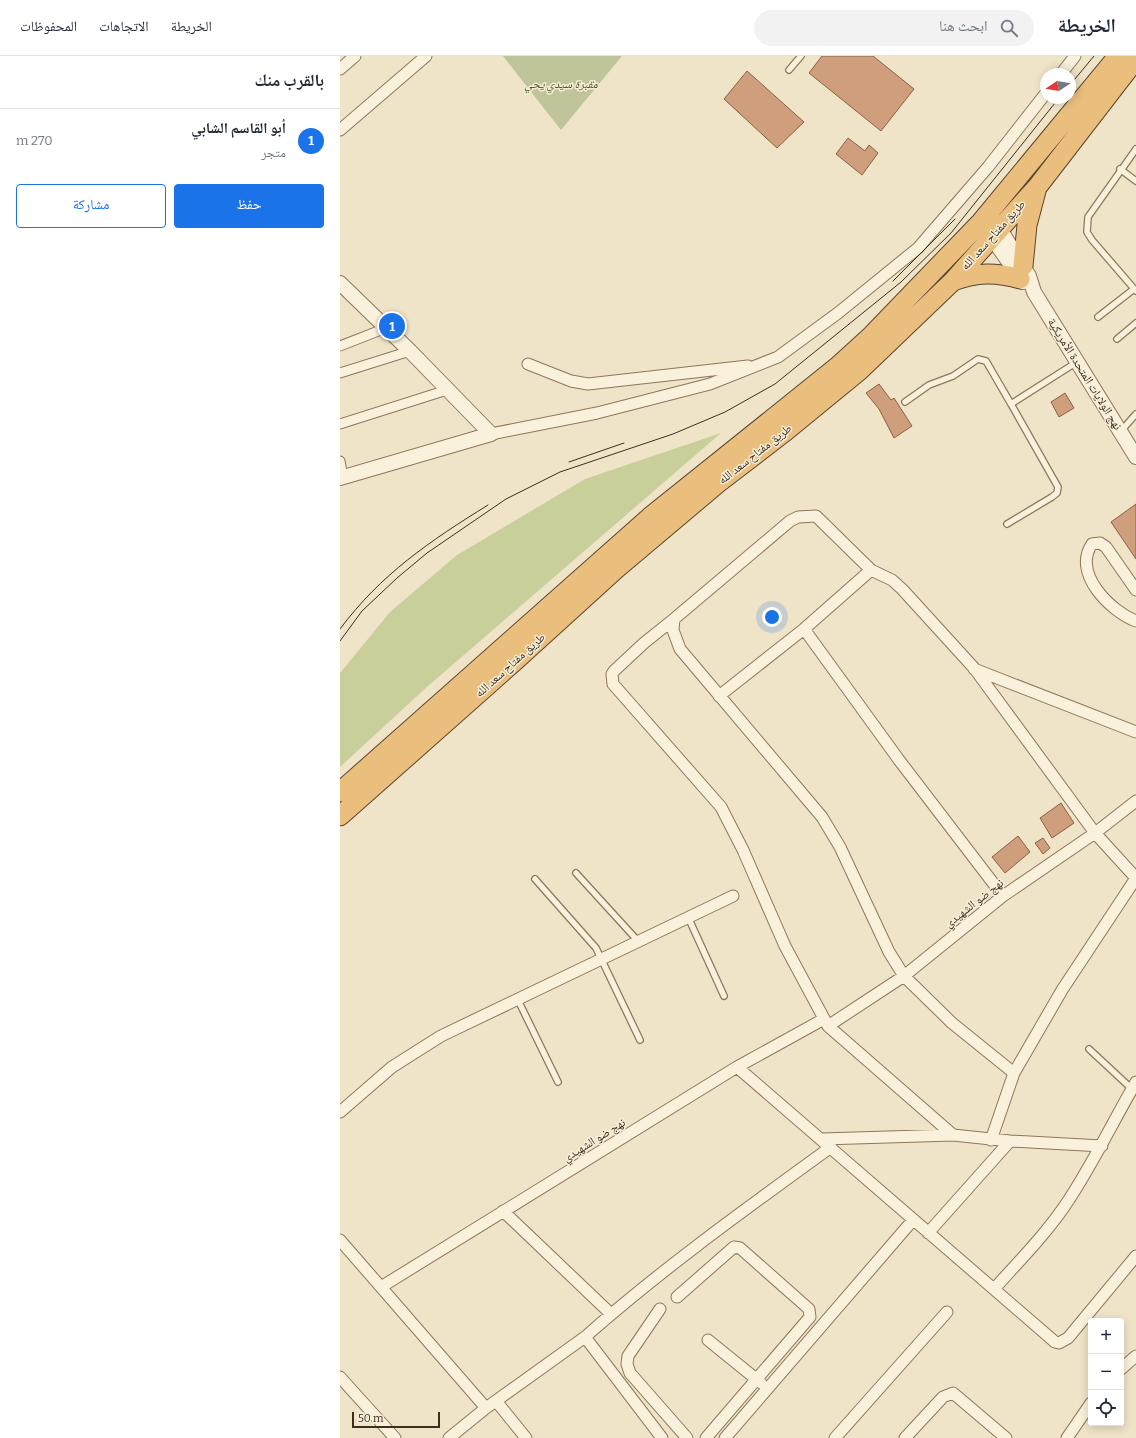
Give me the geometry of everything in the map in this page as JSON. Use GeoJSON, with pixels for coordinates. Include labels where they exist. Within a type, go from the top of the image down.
{"type":"FeatureCollection","features":[{"type":"Feature","properties":{"kind":"highway","name":"طريق مفتاح سعد الله"},"geometry":{"type":"LineString","coordinates":[[340,816],[616,569],[718,483],[787,430],[859,371],[953,281],[990,225],[1118,56]]}},
{"type":"Feature","properties":{"kind":"highway","name":"طريق مفتاح سعد الله"},"geometry":{"type":"LineString","coordinates":[[340,792],[650,517],[837,367],[990,225],[1038,186],[1136,59]]}},
{"type":"Feature","properties":{"kind":"highway"},"geometry":{"type":"LineString","coordinates":[[953,281],[969,275],[986,273],[1004,274],[1026,279],[1027,225],[1038,186]]}},
{"type":"Feature","properties":{"kind":"street"},"geometry":{"type":"LineString","coordinates":[[340,69],[355,56]]}},
{"type":"Feature","properties":{"kind":"street"},"geometry":{"type":"LineString","coordinates":[[340,130],[426,56]]}},
{"type":"Feature","properties":{"kind":"street"},"geometry":{"type":"LineString","coordinates":[[1066,68],[1075,56]]}},
{"type":"Feature","properties":{"kind":"street"},"geometry":{"type":"LineString","coordinates":[[340,461],[342,477],[491,434],[597,413],[682,392],[732,377],[778,357],[826,323],[918,248],[988,167],[1040,101]]}},
{"type":"Feature","properties":{"kind":"street","name":"نهج الولايات المتحدة الأمريكية"},"geometry":{"type":"LineString","coordinates":[[990,225],[1026,279],[1136,457]]}},
{"type":"Feature","properties":{"kind":"street"},"geometry":{"type":"LineString","coordinates":[[340,283],[477,418],[491,434]]}},
{"type":"Feature","properties":{"kind":"street"},"geometry":{"type":"LineString","coordinates":[[340,346],[386,328]]}},
{"type":"Feature","properties":{"kind":"street"},"geometry":{"type":"LineString","coordinates":[[340,373],[410,351]]}},
{"type":"Feature","properties":{"kind":"street"},"geometry":{"type":"LineString","coordinates":[[528,364],[571,382],[588,384],[762,365]]}},
{"type":"Feature","properties":{"kind":"street"},"geometry":{"type":"LineString","coordinates":[[340,424],[447,390]]}},
{"type":"Feature","properties":{"kind":"street"},"geometry":{"type":"LineString","coordinates":[[953,1135],[826,1023],[785,946],[743,850],[721,807],[613,684],[612,674],[614,671],[644,643],[790,521],[798,517],[816,516],[871,570],[892,580],[902,588],[974,668],[1096,833],[1136,878],[1062,990],[1014,1073],[992,1140]]}},
{"type":"Feature","properties":{"kind":"street"},"geometry":{"type":"LineString","coordinates":[[1136,590],[1106,547],[1100,543],[1092,544],[1086,554],[1085,559],[1088,576],[1116,610],[1136,621]]}},
{"type":"Feature","properties":{"kind":"street"},"geometry":{"type":"LineString","coordinates":[[719,696],[804,629],[871,570]]}},
{"type":"Feature","properties":{"kind":"street"},"geometry":{"type":"LineString","coordinates":[[674,619],[673,630],[680,649],[782,769],[830,829],[889,952],[904,976],[952,1023],[1014,1073]]}},
{"type":"Feature","properties":{"kind":"street"},"geometry":{"type":"LineString","coordinates":[[804,629],[899,760],[1003,896]]}},
{"type":"Feature","properties":{"kind":"street"},"geometry":{"type":"LineString","coordinates":[[974,668],[1136,732]]}},
{"type":"Feature","properties":{"kind":"street","name":"نهج ضو الشهيدي"},"geometry":{"type":"LineString","coordinates":[[381,1287],[737,1067],[826,1023],[904,976],[1003,896],[1096,833],[1136,801]]}},
{"type":"Feature","properties":{"kind":"street"},"geometry":{"type":"LineString","coordinates":[[340,1112],[376,1079],[404,1059],[441,1036],[517,998],[733,896]]}},
{"type":"Feature","properties":{"kind":"street"},"geometry":{"type":"LineString","coordinates":[[737,1067],[822,1139],[1054,1342],[1059,1343],[1068,1338],[1136,1256]]}},
{"type":"Feature","properties":{"kind":"street"},"geometry":{"type":"LineString","coordinates":[[994,1289],[1056,1217],[1102,1146],[1134,1085]]}},
{"type":"Feature","properties":{"kind":"street"},"geometry":{"type":"LineString","coordinates":[[822,1139],[953,1135],[992,1140],[1102,1146]]}},
{"type":"Feature","properties":{"kind":"street"},"geometry":{"type":"LineString","coordinates":[[928,1233],[1010,1141]]}},
{"type":"Feature","properties":{"kind":"street"},"geometry":{"type":"LineString","coordinates":[[449,1438],[486,1408],[585,1337],[675,1262],[831,1147]]}},
{"type":"Feature","properties":{"kind":"street"},"geometry":{"type":"LineString","coordinates":[[504,1211],[611,1314]]}},
{"type":"Feature","properties":{"kind":"street"},"geometry":{"type":"LineString","coordinates":[[725,1438],[913,1220]]}},
{"type":"Feature","properties":{"kind":"street"},"geometry":{"type":"LineString","coordinates":[[340,1240],[486,1408]]}},
{"type":"Feature","properties":{"kind":"street"},"geometry":{"type":"LineString","coordinates":[[677,1297],[734,1247],[740,1248],[809,1310],[810,1317],[706,1438]]}},
{"type":"Feature","properties":{"kind":"street"},"geometry":{"type":"LineString","coordinates":[[660,1309],[628,1356],[627,1364],[630,1373],[687,1438]]}},
{"type":"Feature","properties":{"kind":"street"},"geometry":{"type":"LineString","coordinates":[[835,1438],[947,1312]]}},
{"type":"Feature","properties":{"kind":"street"},"geometry":{"type":"LineString","coordinates":[[585,1337],[662,1438]]}},
{"type":"Feature","properties":{"kind":"street"},"geometry":{"type":"LineString","coordinates":[[708,1340],[768,1389]]}},
{"type":"Feature","properties":{"kind":"street"},"geometry":{"type":"LineString","coordinates":[[1124,1366],[1136,1356]]}},
{"type":"Feature","properties":{"kind":"street"},"geometry":{"type":"LineString","coordinates":[[340,1377],[395,1438]]}},
{"type":"Feature","properties":{"kind":"street"},"geometry":{"type":"LineString","coordinates":[[905,1438],[943,1397],[953,1393],[1006,1438]]}},
{"type":"Feature","properties":{"kind":"street"},"geometry":{"type":"LineString","coordinates":[[496,1401],[526,1438]]}},
{"type":"Feature","properties":{"kind":"street"},"geometry":{"type":"LineString","coordinates":[[1067,1438],[1088,1407]]}},
{"type":"Feature","properties":{"kind":"lane"},"geometry":{"type":"LineString","coordinates":[[789,70],[801,56]]}},
{"type":"Feature","properties":{"kind":"lane"},"geometry":{"type":"LineString","coordinates":[[1098,317],[1135,290],[1092,240],[1086,225],[1088,217],[1120,169],[1136,150]]}},
{"type":"Feature","properties":{"kind":"lane"},"geometry":{"type":"LineString","coordinates":[[1120,169],[1136,181]]}},
{"type":"Feature","properties":{"kind":"lane"},"geometry":{"type":"LineString","coordinates":[[1117,339],[1136,323]]}},
{"type":"Feature","properties":{"kind":"lane"},"geometry":{"type":"LineString","coordinates":[[905,402],[929,385],[953,376],[978,359],[986,360],[1058,487],[1056,493],[1052,497],[1007,524]]}},
{"type":"Feature","properties":{"kind":"lane"},"geometry":{"type":"LineString","coordinates":[[1010,404],[1078,362]]}},
{"type":"Feature","properties":{"kind":"lane"},"geometry":{"type":"LineString","coordinates":[[1120,431],[1136,414]]}},
{"type":"Feature","properties":{"kind":"lane"},"geometry":{"type":"LineString","coordinates":[[576,873],[638,941]]}},
{"type":"Feature","properties":{"kind":"lane"},"geometry":{"type":"LineString","coordinates":[[534,879],[596,948],[640,1040]]}},
{"type":"Feature","properties":{"kind":"lane"},"geometry":{"type":"LineString","coordinates":[[688,917],[724,996]]}},
{"type":"Feature","properties":{"kind":"lane"},"geometry":{"type":"LineString","coordinates":[[517,998],[558,1082]]}},
{"type":"Feature","properties":{"kind":"lane"},"geometry":{"type":"LineString","coordinates":[[1089,1049],[1134,1085]]}},
{"type":"Feature","properties":{"kind":"green space","name":"مقبرة سيدي يحي"},"geometry":{"type":"Polygon","coordinates":[[[503,56],[622,56],[561,130],[503,56]]]}},
{"type":"Feature","properties":{"kind":"green space"},"geometry":{"type":"Polygon","coordinates":[[[721,433],[428,686],[340,767],[340,673],[390,612],[457,555],[585,479],[721,433]]]}},
{"type":"Feature","properties":{"kind":"building"},"geometry":{"type":"Polygon","coordinates":[[[822,56],[873,56],[914,89],[881,131],[809,73],[822,56]]]}},
{"type":"Feature","properties":{"kind":"building"},"geometry":{"type":"Polygon","coordinates":[[[747,71],[804,122],[777,148],[724,99],[747,71]]]}},
{"type":"Feature","properties":{"kind":"building"},"geometry":{"type":"Polygon","coordinates":[[[848,138],[865,151],[869,145],[878,153],[862,175],[836,154],[848,138]]]}},
{"type":"Feature","properties":{"kind":"building"},"geometry":{"type":"Polygon","coordinates":[[[879,384],[891,400],[894,398],[912,426],[894,438],[879,409],[866,393],[879,384]]]}},
{"type":"Feature","properties":{"kind":"building"},"geometry":{"type":"Polygon","coordinates":[[[1065,393],[1074,408],[1059,417],[1051,402],[1065,393]]]}},
{"type":"Feature","properties":{"kind":"building"},"geometry":{"type":"Polygon","coordinates":[[[1136,504],[1136,559],[1111,522],[1136,504]]]}},
{"type":"Feature","properties":{"kind":"building"},"geometry":{"type":"Polygon","coordinates":[[[1061,803],[1074,823],[1052,838],[1040,818],[1061,803]]]}},
{"type":"Feature","properties":{"kind":"building"},"geometry":{"type":"Polygon","coordinates":[[[1018,836],[1030,852],[1005,873],[992,857],[1018,836]]]}},
{"type":"Feature","properties":{"kind":"building"},"geometry":{"type":"Polygon","coordinates":[[[1043,838],[1050,848],[1043,854],[1035,843],[1043,838]]]}},
{"type":"Feature","properties":{"kind":"tram line"},"geometry":{"type":"LineString","coordinates":[[1076,78],[1094,56]]}},
{"type":"Feature","properties":{"kind":"tram line"},"geometry":{"type":"LineString","coordinates":[[340,641],[362,611],[397,578],[427,553],[506,499],[560,472],[673,434],[725,412],[775,384],[901,282],[951,233],[1054,104]]}},
{"type":"Feature","properties":{"kind":"tram line"},"geometry":{"type":"LineString","coordinates":[[893,281],[955,219]]}},
{"type":"Feature","properties":{"kind":"tram line"},"geometry":{"type":"LineString","coordinates":[[569,462],[624,443]]}},
{"type":"Feature","properties":{"kind":"tram line"},"geometry":{"type":"LineString","coordinates":[[340,629],[372,591],[390,575],[426,546],[488,505]]}},
{"type":"Feature","properties":{"kind":"place","name":"أبو القاسم الشابي"},"geometry":{"type":"Point","coordinates":[392,326]}}]}
